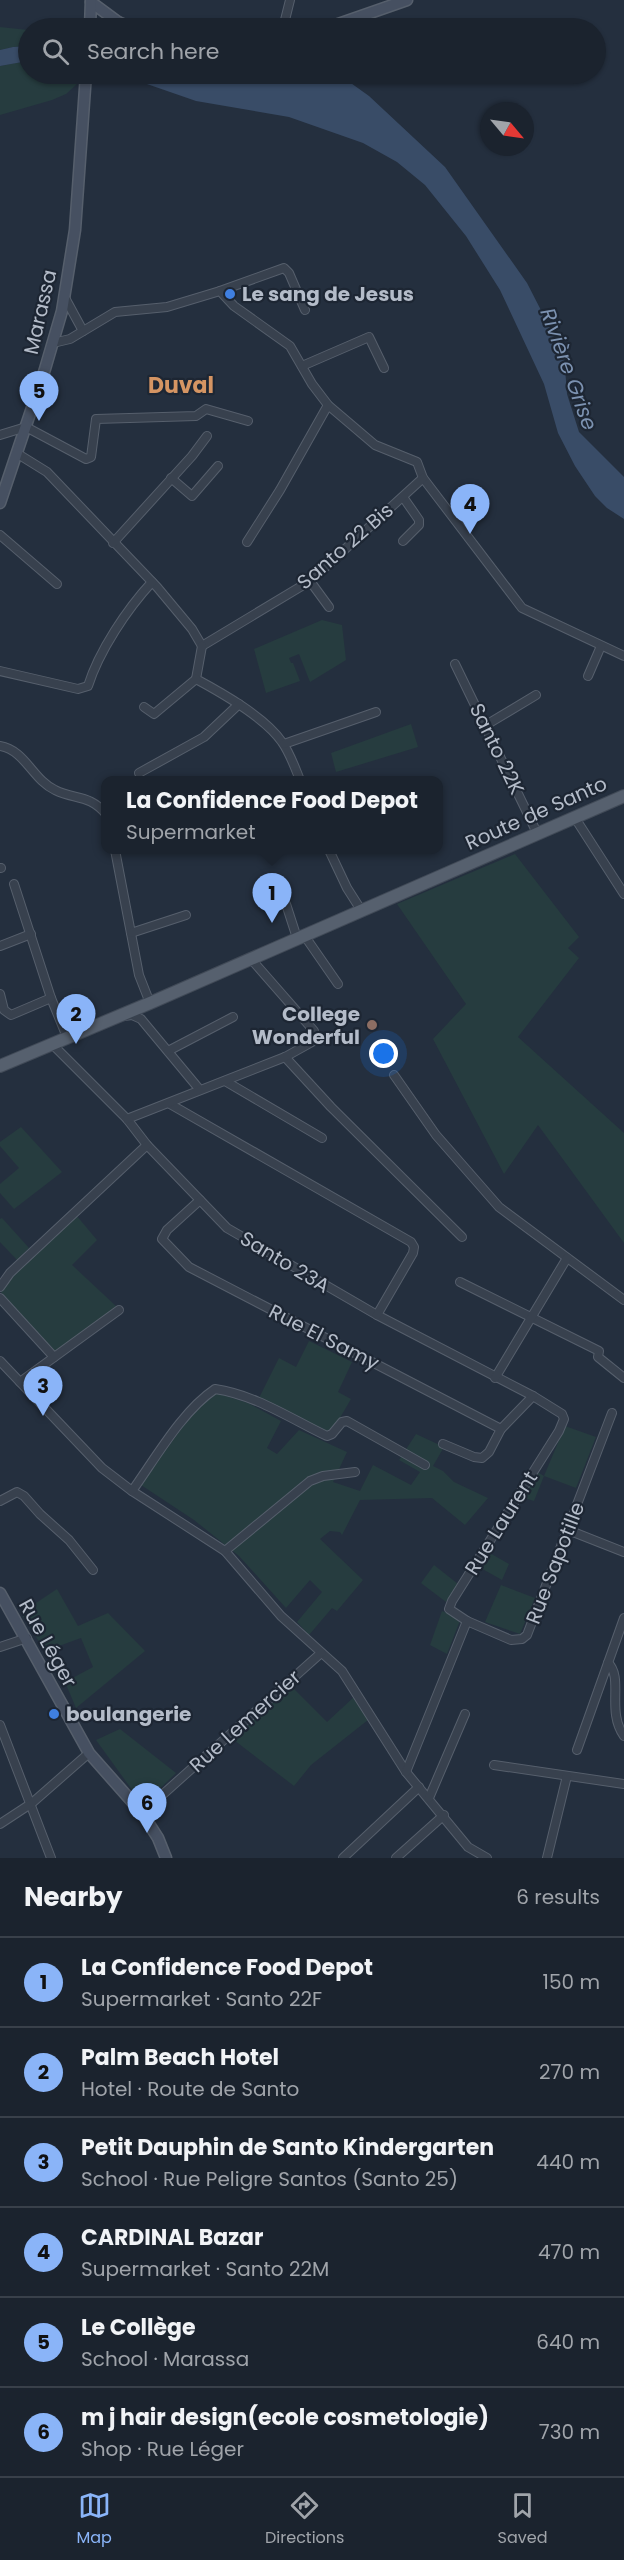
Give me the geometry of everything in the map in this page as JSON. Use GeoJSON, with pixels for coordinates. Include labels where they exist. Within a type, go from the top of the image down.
{"type":"FeatureCollection","features":[{"type":"Feature","properties":{"kind":"main road"},"geometry":{"type":"LineString","coordinates":[[356,18],[407,0]]}},
{"type":"Feature","properties":{"kind":"main road"},"geometry":{"type":"LineString","coordinates":[[91,1],[113,18]]}},
{"type":"Feature","properties":{"kind":"main road"},"geometry":{"type":"LineString","coordinates":[[90,18],[91,1]]}},
{"type":"Feature","properties":{"kind":"main road","name":"Marassa"},"geometry":{"type":"LineString","coordinates":[[0,503],[53,343],[64,297],[75,230],[85,84]]}},
{"type":"Feature","properties":{"kind":"main road","name":"Route de Santo"},"geometry":{"type":"LineString","coordinates":[[0,1066],[623,798]]}},
{"type":"Feature","properties":{"kind":"main road","name":"Rue Léger"},"geometry":{"type":"LineString","coordinates":[[0,1593],[89,1753],[142,1813],[158,1838],[166,1858]]}},
{"type":"Feature","properties":{"kind":"street"},"geometry":{"type":"LineString","coordinates":[[286,18],[290,0]]}},
{"type":"Feature","properties":{"kind":"street"},"geometry":{"type":"LineString","coordinates":[[53,343],[70,339],[115,312],[167,308],[284,268],[289,273],[305,310]]}},
{"type":"Feature","properties":{"kind":"street"},"geometry":{"type":"LineString","coordinates":[[220,291],[234,306],[290,346],[328,405],[375,446],[417,462],[423,478],[522,608],[624,656]]}},
{"type":"Feature","properties":{"kind":"street"},"geometry":{"type":"LineString","coordinates":[[64,297],[83,331]]}},
{"type":"Feature","properties":{"kind":"street"},"geometry":{"type":"LineString","coordinates":[[302,366],[369,337],[384,368]]}},
{"type":"Feature","properties":{"kind":"street"},"geometry":{"type":"LineString","coordinates":[[247,542],[280,490],[328,405]]}},
{"type":"Feature","properties":{"kind":"street"},"geometry":{"type":"LineString","coordinates":[[0,435],[26,428],[86,459],[91,457],[96,419],[196,416],[206,409],[248,421]]}},
{"type":"Feature","properties":{"kind":"street"},"geometry":{"type":"LineString","coordinates":[[113,543],[207,436]]}},
{"type":"Feature","properties":{"kind":"street"},"geometry":{"type":"LineString","coordinates":[[18,454],[47,472],[152,582],[192,629],[202,646],[196,679],[154,714],[144,707]]}},
{"type":"Feature","properties":{"kind":"street"},"geometry":{"type":"LineString","coordinates":[[171,478],[192,496],[218,466]]}},
{"type":"Feature","properties":{"kind":"street","name":"Santo 22 Bis"},"geometry":{"type":"LineString","coordinates":[[202,646],[310,581],[423,478]]}},
{"type":"Feature","properties":{"kind":"street"},"geometry":{"type":"LineString","coordinates":[[403,497],[419,520],[419,525],[403,541]]}},
{"type":"Feature","properties":{"kind":"street"},"geometry":{"type":"LineString","coordinates":[[0,535],[57,584]]}},
{"type":"Feature","properties":{"kind":"street"},"geometry":{"type":"LineString","coordinates":[[310,581],[329,606]]}},
{"type":"Feature","properties":{"kind":"street"},"geometry":{"type":"LineString","coordinates":[[0,671],[78,689],[88,686],[95,663],[142,593],[152,582]]}},
{"type":"Feature","properties":{"kind":"street"},"geometry":{"type":"LineString","coordinates":[[588,676],[601,646]]}},
{"type":"Feature","properties":{"kind":"street","name":"Santo 22K"},"geometry":{"type":"LineString","coordinates":[[455,664],[538,835]]}},
{"type":"Feature","properties":{"kind":"street"},"geometry":{"type":"LineString","coordinates":[[196,679],[239,704],[284,744],[298,776]]}},
{"type":"Feature","properties":{"kind":"street"},"geometry":{"type":"LineString","coordinates":[[486,725],[536,694]]}},
{"type":"Feature","properties":{"kind":"street"},"geometry":{"type":"LineString","coordinates":[[139,773],[204,737],[239,704]]}},
{"type":"Feature","properties":{"kind":"street"},"geometry":{"type":"LineString","coordinates":[[284,744],[376,712]]}},
{"type":"Feature","properties":{"kind":"street"},"geometry":{"type":"LineString","coordinates":[[0,746],[11,748],[54,790],[92,801],[101,810]]}},
{"type":"Feature","properties":{"kind":"street"},"geometry":{"type":"LineString","coordinates":[[575,818],[624,894]]}},
{"type":"Feature","properties":{"kind":"street"},"geometry":{"type":"LineString","coordinates":[[116,854],[139,975],[150,1003]]}},
{"type":"Feature","properties":{"kind":"street"},"geometry":{"type":"LineString","coordinates":[[331,854],[360,910]]}},
{"type":"Feature","properties":{"kind":"street"},"geometry":{"type":"LineString","coordinates":[[14,884],[51,998],[67,1037]]}},
{"type":"Feature","properties":{"kind":"street"},"geometry":{"type":"LineString","coordinates":[[286,904],[301,937],[339,984]]}},
{"type":"Feature","properties":{"kind":"street"},"geometry":{"type":"LineString","coordinates":[[130,933],[186,915]]}},
{"type":"Feature","properties":{"kind":"street"},"geometry":{"type":"LineString","coordinates":[[0,946],[31,934]]}},
{"type":"Feature","properties":{"kind":"street"},"geometry":{"type":"LineString","coordinates":[[127,1119],[285,1057],[312,1042],[314,1031],[251,959]]}},
{"type":"Feature","properties":{"kind":"street"},"geometry":{"type":"LineString","coordinates":[[0,994],[4,1010],[11,1015],[51,998]]}},
{"type":"Feature","properties":{"kind":"street"},"geometry":{"type":"LineString","coordinates":[[115,1017],[132,1016],[141,1019],[201,1090]]}},
{"type":"Feature","properties":{"kind":"street"},"geometry":{"type":"LineString","coordinates":[[168,1051],[233,1017]]}},
{"type":"Feature","properties":{"kind":"street","name":"Santo 23A"},"geometry":{"type":"LineString","coordinates":[[52,1044],[127,1119],[147,1145],[227,1228],[377,1315],[532,1396],[555,1410],[564,1419]]}},
{"type":"Feature","properties":{"kind":"street"},"geometry":{"type":"LineString","coordinates":[[285,1057],[331,1107],[462,1237]]}},
{"type":"Feature","properties":{"kind":"street"},"geometry":{"type":"LineString","coordinates":[[394,1075],[436,1135],[499,1207],[623,1297]]}},
{"type":"Feature","properties":{"kind":"street"},"geometry":{"type":"LineString","coordinates":[[225,1081],[322,1138]]}},
{"type":"Feature","properties":{"kind":"street"},"geometry":{"type":"LineString","coordinates":[[170,1104],[411,1242],[414,1247],[413,1253],[377,1315]]}},
{"type":"Feature","properties":{"kind":"street"},"geometry":{"type":"LineString","coordinates":[[0,1287],[19,1265],[147,1145]]}},
{"type":"Feature","properties":{"kind":"street","name":"Rue El Samy"},"geometry":{"type":"LineString","coordinates":[[200,1200],[167,1230],[162,1239],[189,1267],[501,1429]]}},
{"type":"Feature","properties":{"kind":"street"},"geometry":{"type":"LineString","coordinates":[[495,1377],[567,1258]]}},
{"type":"Feature","properties":{"kind":"street"},"geometry":{"type":"LineString","coordinates":[[460,1282],[599,1351],[598,1357],[624,1378]]}},
{"type":"Feature","properties":{"kind":"street"},"geometry":{"type":"LineString","coordinates":[[0,1298],[54,1357]]}},
{"type":"Feature","properties":{"kind":"street"},"geometry":{"type":"LineString","coordinates":[[20,1382],[119,1310]]}},
{"type":"Feature","properties":{"kind":"street"},"geometry":{"type":"LineString","coordinates":[[0,1361],[95,1461],[132,1491],[225,1551],[281,1616],[342,1671],[406,1772],[444,1815],[468,1847],[487,1858]]}},
{"type":"Feature","properties":{"kind":"street"},"geometry":{"type":"LineString","coordinates":[[132,1491],[181,1424],[206,1395],[215,1389],[227,1391],[286,1413],[327,1436],[332,1434],[342,1422],[347,1421],[425,1465]]}},
{"type":"Feature","properties":{"kind":"street"},"geometry":{"type":"LineString","coordinates":[[443,1444],[482,1458],[489,1452],[501,1429],[506,1427],[532,1396]]}},
{"type":"Feature","properties":{"kind":"street","name":"Rue Sapotille"},"geometry":{"type":"LineString","coordinates":[[466,1621],[511,1640],[522,1640],[530,1629],[612,1413]]}},
{"type":"Feature","properties":{"kind":"street","name":"Rue Laurent"},"geometry":{"type":"LineString","coordinates":[[466,1621],[449,1609],[452,1601],[560,1431],[564,1419]]}},
{"type":"Feature","properties":{"kind":"street"},"geometry":{"type":"LineString","coordinates":[[225,1551],[310,1481],[323,1476],[355,1472]]}},
{"type":"Feature","properties":{"kind":"street"},"geometry":{"type":"LineString","coordinates":[[0,1501],[17,1492],[24,1496],[40,1514],[69,1539],[93,1570]]}},
{"type":"Feature","properties":{"kind":"street"},"geometry":{"type":"LineString","coordinates":[[568,1530],[624,1551]]}},
{"type":"Feature","properties":{"kind":"street"},"geometry":{"type":"LineString","coordinates":[[577,1750],[624,1618]]}},
{"type":"Feature","properties":{"kind":"street"},"geometry":{"type":"LineString","coordinates":[[406,1772],[466,1621]]}},
{"type":"Feature","properties":{"kind":"street"},"geometry":{"type":"LineString","coordinates":[[0,1647],[27,1638]]}},
{"type":"Feature","properties":{"kind":"street","name":"Rue Lemercier"},"geometry":{"type":"LineString","coordinates":[[142,1813],[321,1653]]}},
{"type":"Feature","properties":{"kind":"street"},"geometry":{"type":"LineString","coordinates":[[608,1663],[615,1668],[617,1675],[615,1716],[624,1736]]}},
{"type":"Feature","properties":{"kind":"street"},"geometry":{"type":"LineString","coordinates":[[429,1798],[465,1714]]}},
{"type":"Feature","properties":{"kind":"street"},"geometry":{"type":"LineString","coordinates":[[0,1725],[32,1803],[51,1858]]}},
{"type":"Feature","properties":{"kind":"street"},"geometry":{"type":"LineString","coordinates":[[0,1824],[32,1803],[89,1753]]}},
{"type":"Feature","properties":{"kind":"street"},"geometry":{"type":"LineString","coordinates":[[494,1765],[624,1784]]}},
{"type":"Feature","properties":{"kind":"street"},"geometry":{"type":"LineString","coordinates":[[547,1858],[567,1776]]}},
{"type":"Feature","properties":{"kind":"street"},"geometry":{"type":"LineString","coordinates":[[343,1858],[419,1787]]}},
{"type":"Feature","properties":{"kind":"street"},"geometry":{"type":"LineString","coordinates":[[396,1858],[444,1815]]}},
{"type":"Feature","properties":{"kind":"green space"},"geometry":{"type":"Polygon","coordinates":[[[0,27],[18,29],[18,47],[0,50],[0,27]]]}},
{"type":"Feature","properties":{"kind":"green space"},"geometry":{"type":"Polygon","coordinates":[[[18,63],[18,84],[77,84],[66,94],[52,100],[0,115],[0,66],[18,63]]]}},
{"type":"Feature","properties":{"kind":"green space"},"geometry":{"type":"Polygon","coordinates":[[[322,620],[342,625],[346,660],[310,682],[299,654],[289,658],[300,681],[266,693],[254,649],[322,620]]]}},
{"type":"Feature","properties":{"kind":"green space"},"geometry":{"type":"Polygon","coordinates":[[[411,724],[418,747],[336,772],[331,753],[411,724]]]}},
{"type":"Feature","properties":{"kind":"green space"},"geometry":{"type":"Polygon","coordinates":[[[515,854],[579,937],[568,948],[579,958],[518,1037],[624,1133],[624,1243],[538,1125],[504,1174],[433,1039],[466,1004],[397,904],[515,854]]]}},
{"type":"Feature","properties":{"kind":"green space"},"geometry":{"type":"Polygon","coordinates":[[[21,1127],[62,1172],[14,1209],[0,1193],[0,1184],[19,1168],[0,1146],[0,1142],[21,1127]]]}},
{"type":"Feature","properties":{"kind":"green space"},"geometry":{"type":"Polygon","coordinates":[[[76,1215],[97,1240],[72,1265],[117,1307],[55,1351],[0,1291],[0,1286],[76,1215]]]}},
{"type":"Feature","properties":{"kind":"green space"},"geometry":{"type":"Polygon","coordinates":[[[2,1218],[29,1248],[17,1260],[0,1242],[0,1219],[2,1218]]]}},
{"type":"Feature","properties":{"kind":"green space"},"geometry":{"type":"Polygon","coordinates":[[[309,1341],[352,1362],[338,1392],[351,1399],[330,1435],[258,1400],[279,1358],[296,1367],[309,1341]]]}},
{"type":"Feature","properties":{"kind":"green space"},"geometry":{"type":"Polygon","coordinates":[[[213,1392],[248,1403],[281,1421],[267,1448],[277,1454],[299,1430],[347,1452],[333,1482],[360,1491],[373,1465],[411,1485],[420,1472],[399,1460],[416,1434],[444,1447],[433,1466],[443,1471],[454,1482],[488,1498],[465,1525],[432,1498],[360,1500],[342,1535],[340,1532],[330,1531],[320,1539],[363,1580],[337,1611],[332,1608],[309,1635],[297,1622],[322,1592],[310,1580],[286,1608],[239,1556],[194,1520],[141,1485],[191,1415],[213,1392]]]}},
{"type":"Feature","properties":{"kind":"green space"},"geometry":{"type":"Polygon","coordinates":[[[565,1426],[596,1437],[576,1488],[544,1476],[565,1426]]]}},
{"type":"Feature","properties":{"kind":"green space"},"geometry":{"type":"Polygon","coordinates":[[[534,1470],[544,1476],[534,1501],[520,1497],[534,1470]]]}},
{"type":"Feature","properties":{"kind":"green space"},"geometry":{"type":"Polygon","coordinates":[[[488,1552],[509,1564],[502,1580],[479,1567],[488,1552]]]}},
{"type":"Feature","properties":{"kind":"green space"},"geometry":{"type":"Polygon","coordinates":[[[434,1565],[458,1584],[446,1602],[421,1583],[434,1565]]]}},
{"type":"Feature","properties":{"kind":"green space"},"geometry":{"type":"Polygon","coordinates":[[[501,1585],[535,1598],[520,1634],[485,1622],[501,1585]]]}},
{"type":"Feature","properties":{"kind":"green space"},"geometry":{"type":"Polygon","coordinates":[[[57,1589],[78,1626],[108,1613],[145,1651],[76,1708],[65,1682],[93,1667],[81,1638],[45,1651],[21,1613],[57,1589]]]}},
{"type":"Feature","properties":{"kind":"green space"},"geometry":{"type":"Polygon","coordinates":[[[442,1611],[461,1618],[447,1654],[430,1645],[442,1611]]]}},
{"type":"Feature","properties":{"kind":"green space"},"geometry":{"type":"Polygon","coordinates":[[[289,1687],[294,1689],[327,1722],[354,1697],[368,1720],[311,1765],[294,1786],[230,1737],[289,1687]]]}},
{"type":"Feature","properties":{"kind":"green space"},"geometry":{"type":"Polygon","coordinates":[[[120,1729],[176,1773],[143,1805],[96,1740],[120,1729]]]}},
{"type":"Feature","properties":{"kind":"water"},"geometry":{"type":"Polygon","coordinates":[[[18,47],[18,63],[0,66],[0,50],[18,47]]]}},
{"type":"Feature","properties":{"kind":"water"},"geometry":{"type":"Polygon","coordinates":[[[147,84],[352,84],[369,96],[445,167],[527,283],[564,355],[567,394],[579,432],[624,477],[624,519],[607,508],[595,496],[575,466],[558,433],[544,384],[500,290],[466,236],[425,185],[397,162],[363,143],[289,117],[196,101],[147,84]]]}},
{"type":"Feature","properties":{"kind":"place","name":"Le sang de Jesus"},"geometry":{"type":"Point","coordinates":[230,294]}},
{"type":"Feature","properties":{"kind":"place","name":"Le Collège"},"geometry":{"type":"Point","coordinates":[39,421]}},
{"type":"Feature","properties":{"kind":"place","name":"CARDINAL Bazar"},"geometry":{"type":"Point","coordinates":[470,534]}},
{"type":"Feature","properties":{"kind":"place","name":"La Confidence Food Depot"},"geometry":{"type":"Point","coordinates":[272,923]}},
{"type":"Feature","properties":{"kind":"place","name":"College Wonderful"},"geometry":{"type":"Point","coordinates":[372,1025]}},
{"type":"Feature","properties":{"kind":"place","name":"Palm Beach Hotel"},"geometry":{"type":"Point","coordinates":[76,1044]}},
{"type":"Feature","properties":{"kind":"place","name":"Petit Dauphin de Santo Kindergarten"},"geometry":{"type":"Point","coordinates":[43,1416]}},
{"type":"Feature","properties":{"kind":"place","name":"boulangerie"},"geometry":{"type":"Point","coordinates":[54,1714]}},
{"type":"Feature","properties":{"kind":"place","name":"m j hair design(ecole cosmetologie)"},"geometry":{"type":"Point","coordinates":[147,1833]}},
{"type":"Feature","properties":{"kind":"district","name":"Duval"},"geometry":{"type":"Point","coordinates":[181,385]}},
{"type":"Feature","properties":{"kind":"water label","name":"Rivière Grise"},"geometry":{"type":"Point","coordinates":[569,369]}}]}
